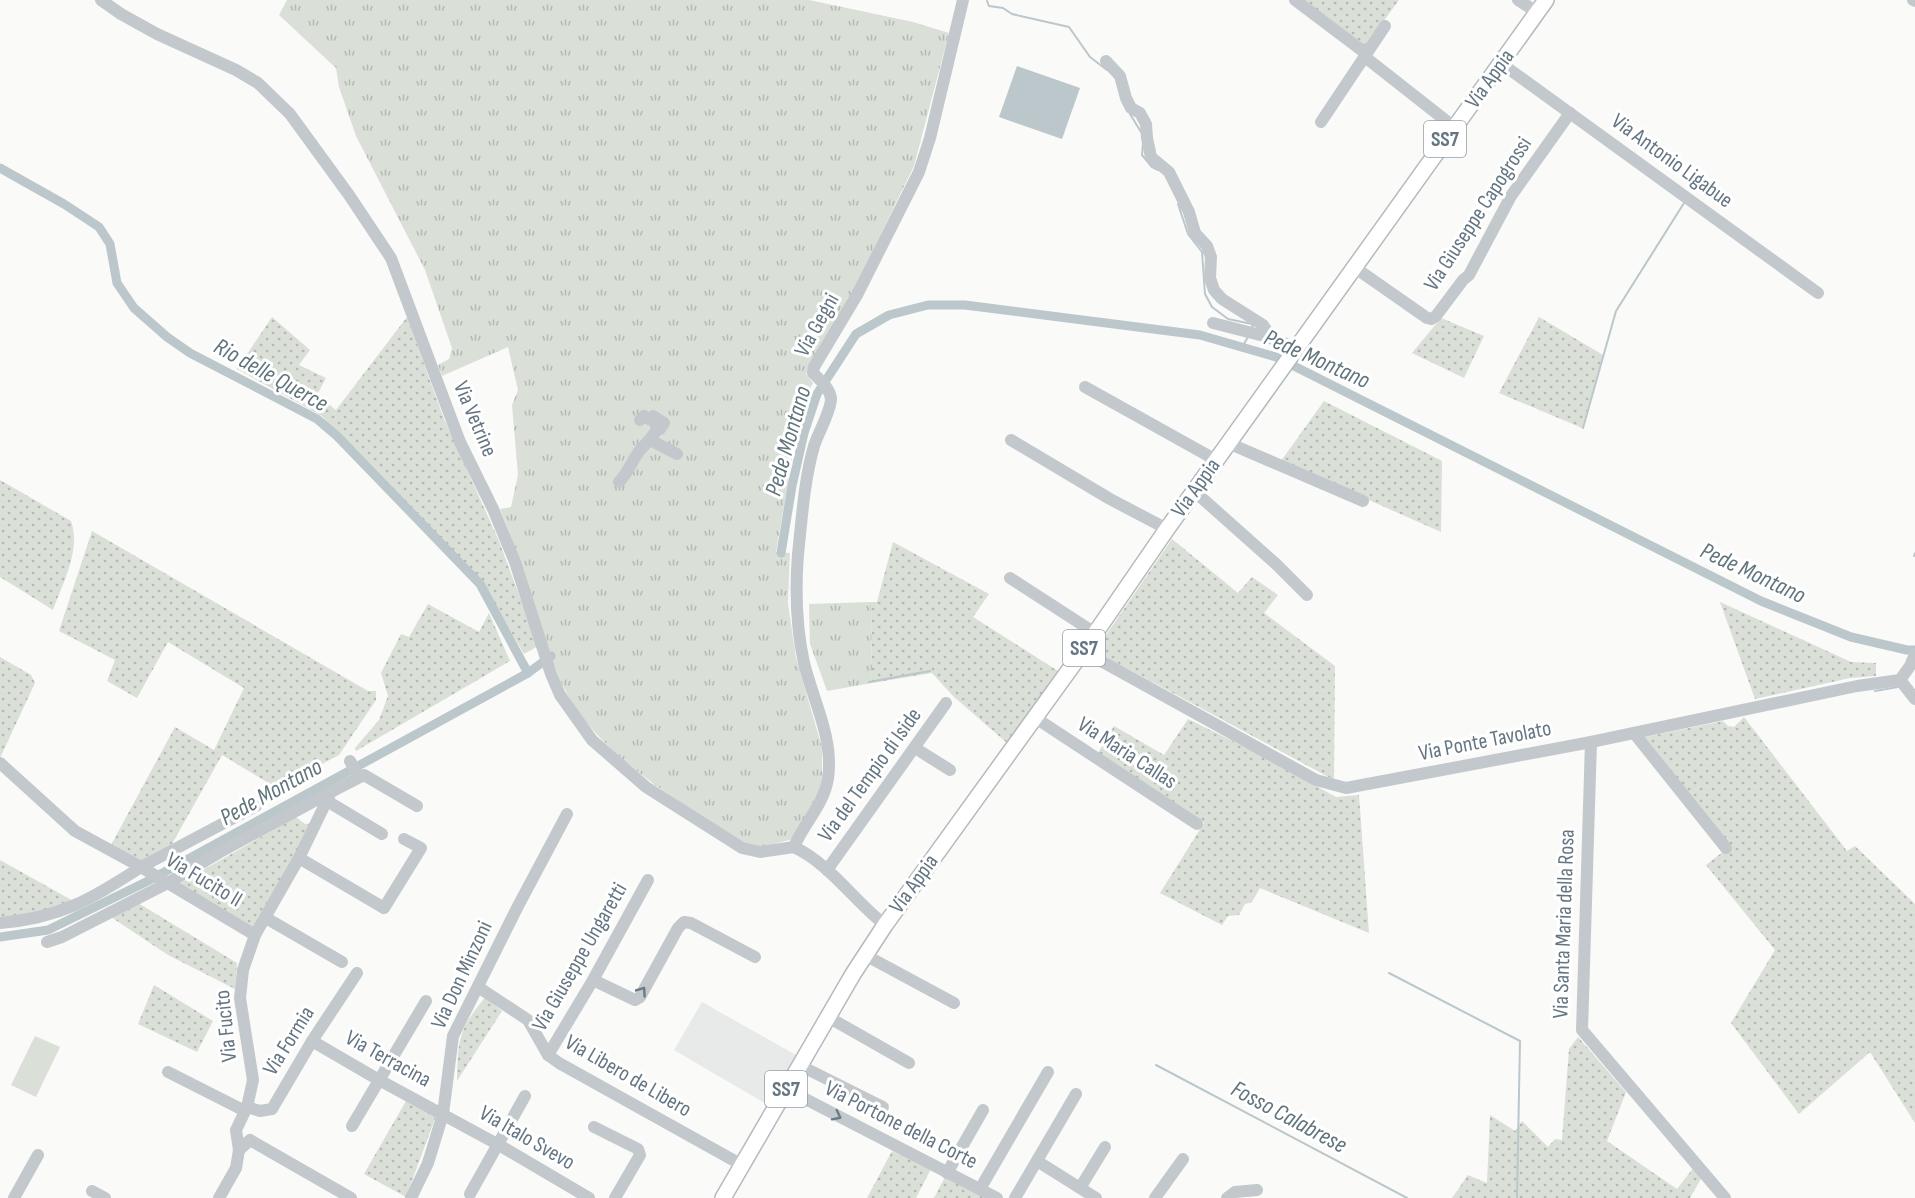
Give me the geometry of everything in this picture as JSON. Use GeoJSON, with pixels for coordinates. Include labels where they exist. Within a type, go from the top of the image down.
{"type":"FeatureCollection","features":[{"type":"Feature","properties":{"kind":"main road","name":"Via Appia"},"geometry":{"type":"LineString","coordinates":[[828,1017],[885,925],[1542,6]]}},
{"type":"Feature","properties":{"kind":"main road","name":"SS7"},"geometry":{"type":"LineString","coordinates":[[725,1197],[828,1017]]}},
{"type":"Feature","properties":{"kind":"street","name":"Via Vetrine"},"geometry":{"type":"LineString","coordinates":[[101,0],[148,29],[236,70],[258,83],[291,114],[391,258],[460,442],[493,509],[515,562],[560,695],[592,740],[646,787],[742,848],[760,852],[794,847]]}},
{"type":"Feature","properties":{"kind":"street","name":"Via Gegni"},"geometry":{"type":"LineString","coordinates":[[794,847],[824,796],[829,777],[829,759],[823,726],[805,666],[796,612],[798,556],[806,486],[814,446],[831,401],[829,391],[813,372],[858,296],[919,172],[930,138],[963,0]]}},
{"type":"Feature","properties":{"kind":"street"},"geometry":{"type":"LineString","coordinates":[[1295,0],[1364,51],[1365,57],[1454,127]]}},
{"type":"Feature","properties":{"kind":"street"},"geometry":{"type":"LineString","coordinates":[[1518,0],[1542,6]]}},
{"type":"Feature","properties":{"kind":"street"},"geometry":{"type":"LineString","coordinates":[[1321,122],[1385,26]]}},
{"type":"Feature","properties":{"kind":"street"},"geometry":{"type":"LineString","coordinates":[[1106,61],[1120,76],[1131,108],[1140,113],[1146,124],[1151,157],[1169,172],[1189,212],[1195,233],[1207,246],[1211,257],[1210,278],[1214,290],[1222,299],[1263,325],[1267,331],[1255,334]]}},
{"type":"Feature","properties":{"kind":"street","name":"Via Antonio Ligabue"},"geometry":{"type":"LineString","coordinates":[[1502,64],[1818,293]]}},
{"type":"Feature","properties":{"kind":"street","name":"Via Giuseppe Capogrossi"},"geometry":{"type":"LineString","coordinates":[[1354,267],[1427,318],[1431,319],[1436,316],[1469,275],[1511,196],[1570,113]]}},
{"type":"Feature","properties":{"kind":"street"},"geometry":{"type":"LineString","coordinates":[[1213,323],[1255,334],[1296,350]]}},
{"type":"Feature","properties":{"kind":"street"},"geometry":{"type":"LineString","coordinates":[[1084,387],[1216,460]]}},
{"type":"Feature","properties":{"kind":"street"},"geometry":{"type":"LineString","coordinates":[[619,482],[627,474],[642,448],[647,446],[664,423],[653,416],[651,420],[644,416],[640,420]]}},
{"type":"Feature","properties":{"kind":"street"},"geometry":{"type":"LineString","coordinates":[[650,440],[677,454]]}},
{"type":"Feature","properties":{"kind":"street"},"geometry":{"type":"LineString","coordinates":[[1011,440],[1110,499],[1167,529]]}},
{"type":"Feature","properties":{"kind":"street"},"geometry":{"type":"LineString","coordinates":[[1228,443],[1362,501]]}},
{"type":"Feature","properties":{"kind":"street"},"geometry":{"type":"LineString","coordinates":[[1194,491],[1276,564],[1307,595]]}},
{"type":"Feature","properties":{"kind":"street"},"geometry":{"type":"LineString","coordinates":[[1010,578],[1095,633]]}},
{"type":"Feature","properties":{"kind":"street","name":"Via Ponte Tavolato"},"geometry":{"type":"LineString","coordinates":[[1083,651],[1316,780],[1346,788],[1591,742],[1857,686],[1900,680]]}},
{"type":"Feature","properties":{"kind":"street"},"geometry":{"type":"LineString","coordinates":[[1914,657],[1900,680],[1915,699]]}},
{"type":"Feature","properties":{"kind":"street","name":"Via del Tempio di Iside"},"geometry":{"type":"LineString","coordinates":[[827,870],[946,703]]}},
{"type":"Feature","properties":{"kind":"street","name":"Via Maria Callas"},"geometry":{"type":"LineString","coordinates":[[1034,717],[1197,824]]}},
{"type":"Feature","properties":{"kind":"street"},"geometry":{"type":"LineString","coordinates":[[1634,733],[1726,848]]}},
{"type":"Feature","properties":{"kind":"street","name":"Via Santa Maria della Rosa"},"geometry":{"type":"LineString","coordinates":[[1591,742],[1582,1029],[1725,1198]]}},
{"type":"Feature","properties":{"kind":"street"},"geometry":{"type":"LineString","coordinates":[[915,748],[950,770]]}},
{"type":"Feature","properties":{"kind":"street"},"geometry":{"type":"LineString","coordinates":[[350,761],[360,776],[417,806]]}},
{"type":"Feature","properties":{"kind":"street"},"geometry":{"type":"LineString","coordinates":[[0,763],[75,831],[146,870],[256,806]]}},
{"type":"Feature","properties":{"kind":"street"},"geometry":{"type":"LineString","coordinates":[[47,942],[62,937],[220,852],[329,797],[360,776]]}},
{"type":"Feature","properties":{"kind":"street"},"geometry":{"type":"LineString","coordinates":[[329,797],[382,834]]}},
{"type":"Feature","properties":{"kind":"street","name":"Via Fucito"},"geometry":{"type":"LineString","coordinates":[[219,1198],[236,1168],[239,1150],[236,1130],[246,1109],[253,1080],[240,998],[243,970],[255,935],[299,858],[329,797]]}},
{"type":"Feature","properties":{"kind":"street","name":"Via Don Minzoni"},"geometry":{"type":"LineString","coordinates":[[411,1198],[428,1163],[443,1114],[453,1036],[567,814]]}},
{"type":"Feature","properties":{"kind":"street"},"geometry":{"type":"LineString","coordinates":[[299,858],[384,908],[421,848],[404,839]]}},
{"type":"Feature","properties":{"kind":"street"},"geometry":{"type":"LineString","coordinates":[[794,847],[806,853],[827,870],[885,925]]}},
{"type":"Feature","properties":{"kind":"street","name":"Via Fucito II"},"geometry":{"type":"LineString","coordinates":[[0,923],[48,916],[72,907],[146,870],[255,935]]}},
{"type":"Feature","properties":{"kind":"street","name":"Via Giuseppe Ungaretti"},"geometry":{"type":"LineString","coordinates":[[548,1055],[593,980],[648,880]]}},
{"type":"Feature","properties":{"kind":"street"},"geometry":{"type":"LineString","coordinates":[[266,918],[342,962]]}},
{"type":"Feature","properties":{"kind":"street"},"geometry":{"type":"LineString","coordinates":[[593,980],[635,1000],[640,997],[678,928],[684,922],[691,923],[755,957]]}},
{"type":"Feature","properties":{"kind":"street"},"geometry":{"type":"LineString","coordinates":[[865,955],[954,1003]]}},
{"type":"Feature","properties":{"kind":"street","name":"Via Formia"},"geometry":{"type":"LineString","coordinates":[[246,1109],[260,1111],[272,1109],[312,1041],[357,973]]}},
{"type":"Feature","properties":{"kind":"street","name":"Via Libero de Libero"},"geometry":{"type":"LineString","coordinates":[[478,987],[528,1020],[548,1055],[559,1063],[742,1165]]}},
{"type":"Feature","properties":{"kind":"street"},"geometry":{"type":"LineString","coordinates":[[352,1126],[426,1001]]}},
{"type":"Feature","properties":{"kind":"street"},"geometry":{"type":"LineString","coordinates":[[828,1017],[909,1063]]}},
{"type":"Feature","properties":{"kind":"street","name":"Via Terracina"},"geometry":{"type":"LineString","coordinates":[[312,1041],[443,1114]]}},
{"type":"Feature","properties":{"kind":"street"},"geometry":{"type":"LineString","coordinates":[[799,1065],[883,1107]]}},
{"type":"Feature","properties":{"kind":"street"},"geometry":{"type":"LineString","coordinates":[[168,1072],[246,1109]]}},
{"type":"Feature","properties":{"kind":"street"},"geometry":{"type":"LineString","coordinates":[[980,1190],[1048,1072]]}},
{"type":"Feature","properties":{"kind":"street","name":"Via Portone della Corte"},"geometry":{"type":"LineString","coordinates":[[786,1089],[997,1198]]}},
{"type":"Feature","properties":{"kind":"street"},"geometry":{"type":"LineString","coordinates":[[1015,1198],[1076,1094]]}},
{"type":"Feature","properties":{"kind":"street"},"geometry":{"type":"LineString","coordinates":[[470,1194],[525,1096]]}},
{"type":"Feature","properties":{"kind":"street"},"geometry":{"type":"LineString","coordinates":[[947,1173],[983,1110]]}},
{"type":"Feature","properties":{"kind":"street","name":"Via Italo Svevo"},"geometry":{"type":"LineString","coordinates":[[443,1114],[585,1197]]}},
{"type":"Feature","properties":{"kind":"street"},"geometry":{"type":"LineString","coordinates":[[594,1127],[638,1149],[640,1155],[615,1198]]}},
{"type":"Feature","properties":{"kind":"street"},"geometry":{"type":"LineString","coordinates":[[239,1150],[250,1140],[351,1198]]}},
{"type":"Feature","properties":{"kind":"street"},"geometry":{"type":"LineString","coordinates":[[1080,1188],[1106,1147]]}},
{"type":"Feature","properties":{"kind":"street"},"geometry":{"type":"LineString","coordinates":[[14,1198],[38,1155]]}},
{"type":"Feature","properties":{"kind":"street"},"geometry":{"type":"LineString","coordinates":[[1155,1198],[1183,1159]]}},
{"type":"Feature","properties":{"kind":"street"},"geometry":{"type":"LineString","coordinates":[[1037,1161],[1096,1198]]}},
{"type":"Feature","properties":{"kind":"street"},"geometry":{"type":"LineString","coordinates":[[1227,1198],[1235,1192],[1257,1190]]}},
{"type":"Feature","properties":{"kind":"street"},"geometry":{"type":"LineString","coordinates":[[92,1191],[105,1198]]}},
{"type":"Feature","properties":{"kind":"shaded area"},"geometry":{"type":"Polygon","coordinates":[[[1017,66],[1080,88],[1062,139],[999,117],[1017,66]]]}},
{"type":"Feature","properties":{"kind":"shaded area"},"geometry":{"type":"Polygon","coordinates":[[[702,1002],[796,1055],[768,1105],[674,1050],[702,1002]]]}},
{"type":"Feature","properties":{"kind":"green space"},"geometry":{"type":"Polygon","coordinates":[[[287,0],[809,0],[913,22],[949,33],[914,166],[851,295],[806,374],[813,383],[798,411],[776,552],[790,553],[788,603],[796,658],[822,747],[822,776],[818,799],[793,839],[762,847],[747,845],[676,799],[631,766],[591,727],[568,696],[555,666],[517,552],[500,509],[511,507],[518,475],[512,405],[518,390],[508,347],[442,376],[438,365],[449,359],[452,348],[425,270],[356,136],[339,87],[336,68],[279,15],[287,0]]]}},
{"type":"Feature","properties":{"kind":"green space"},"geometry":{"type":"Polygon","coordinates":[[[1297,0],[1399,0],[1364,48],[1297,0]]]}},
{"type":"Feature","properties":{"kind":"green space"},"geometry":{"type":"Polygon","coordinates":[[[272,317],[310,350],[299,365],[326,378],[317,395],[336,410],[407,317],[444,419],[499,541],[538,646],[524,654],[483,584],[322,416],[237,369],[272,317]]]}},
{"type":"Feature","properties":{"kind":"green space"},"geometry":{"type":"Polygon","coordinates":[[[1539,317],[1603,355],[1582,428],[1499,393],[1539,317]]]}},
{"type":"Feature","properties":{"kind":"green space"},"geometry":{"type":"Polygon","coordinates":[[[1441,318],[1484,336],[1464,378],[1412,353],[1441,318]]]}},
{"type":"Feature","properties":{"kind":"green space"},"geometry":{"type":"Polygon","coordinates":[[[1324,401],[1442,461],[1441,532],[1281,461],[1324,401]]]}},
{"type":"Feature","properties":{"kind":"green space"},"geometry":{"type":"Polygon","coordinates":[[[0,480],[71,521],[74,543],[70,566],[53,610],[0,577],[0,480]]]}},
{"type":"Feature","properties":{"kind":"green space"},"geometry":{"type":"Polygon","coordinates":[[[92,531],[368,691],[376,691],[376,700],[339,755],[277,788],[222,755],[172,844],[140,861],[111,845],[175,727],[214,750],[244,688],[168,642],[137,698],[107,681],[115,660],[59,631],[92,531]]]}},
{"type":"Feature","properties":{"kind":"green space"},"geometry":{"type":"Polygon","coordinates":[[[1172,539],[1238,593],[1252,577],[1278,595],[1264,613],[1335,666],[1334,780],[1095,651],[1172,539]]]}},
{"type":"Feature","properties":{"kind":"green space"},"geometry":{"type":"Polygon","coordinates":[[[893,542],[989,594],[973,617],[1058,671],[1007,743],[953,696],[932,673],[872,683],[871,602],[877,602],[893,542]]]}},
{"type":"Feature","properties":{"kind":"green space"},"geometry":{"type":"Polygon","coordinates":[[[871,602],[872,683],[827,691],[810,644],[809,604],[871,602]]]}},
{"type":"Feature","properties":{"kind":"green space"},"geometry":{"type":"Polygon","coordinates":[[[1720,602],[1851,662],[1876,663],[1876,676],[1850,678],[1755,699],[1720,602]]]}},
{"type":"Feature","properties":{"kind":"green space"},"geometry":{"type":"Polygon","coordinates":[[[428,604],[479,632],[489,613],[510,661],[356,751],[355,748],[379,720],[388,696],[381,673],[401,634],[409,637],[428,604]]]}},
{"type":"Feature","properties":{"kind":"green space"},"geometry":{"type":"Polygon","coordinates":[[[0,657],[31,675],[35,683],[0,758],[0,657]]]}},
{"type":"Feature","properties":{"kind":"green space"},"geometry":{"type":"Polygon","coordinates":[[[1744,717],[1847,851],[1855,846],[1915,904],[1915,1123],[1870,1052],[1799,1114],[1731,1023],[1775,950],[1706,865],[1729,847],[1645,737],[1723,721],[1728,726],[1734,727],[1744,717]]]}},
{"type":"Feature","properties":{"kind":"green space"},"geometry":{"type":"Polygon","coordinates":[[[1188,719],[1251,750],[1336,797],[1359,795],[1369,933],[1260,888],[1252,902],[1245,904],[1239,915],[1228,916],[1222,925],[1160,893],[1204,823],[1098,753],[1114,726],[1164,755],[1188,719]]]}},
{"type":"Feature","properties":{"kind":"green space"},"geometry":{"type":"Polygon","coordinates":[[[296,817],[305,824],[314,823],[256,927],[251,929],[177,885],[296,817]]]}},
{"type":"Feature","properties":{"kind":"green space"},"geometry":{"type":"Polygon","coordinates":[[[0,860],[75,902],[47,913],[0,919],[0,860]]]}},
{"type":"Feature","properties":{"kind":"green space"},"geometry":{"type":"Polygon","coordinates":[[[138,903],[237,963],[235,989],[168,955],[111,917],[138,903]]]}},
{"type":"Feature","properties":{"kind":"green space"},"geometry":{"type":"Polygon","coordinates":[[[154,985],[213,1021],[197,1052],[138,1024],[154,985]]]}},
{"type":"Feature","properties":{"kind":"green space"},"geometry":{"type":"Polygon","coordinates":[[[485,998],[502,1011],[457,1081],[461,1036],[469,1018],[485,998]]]}},
{"type":"Feature","properties":{"kind":"green space"},"geometry":{"type":"Polygon","coordinates":[[[35,1036],[60,1047],[36,1097],[11,1085],[35,1036]]]}},
{"type":"Feature","properties":{"kind":"green space"},"geometry":{"type":"Polygon","coordinates":[[[1578,1037],[1626,1092],[1607,1141],[1677,1189],[1694,1167],[1702,1177],[1690,1198],[1452,1198],[1468,1175],[1487,1183],[1490,1115],[1515,1131],[1522,1121],[1548,1147],[1555,1139],[1562,1140],[1569,1049],[1578,1037]]]}},
{"type":"Feature","properties":{"kind":"green space"},"geometry":{"type":"Polygon","coordinates":[[[406,1101],[436,1116],[406,1197],[364,1174],[406,1101]]]}},
{"type":"Feature","properties":{"kind":"green space"},"geometry":{"type":"Polygon","coordinates":[[[892,1151],[931,1169],[916,1198],[867,1198],[892,1151]]]}},
{"type":"Feature","properties":{"kind":"green space"},"geometry":{"type":"Polygon","coordinates":[[[945,1177],[987,1198],[934,1198],[945,1177]]]}},
{"type":"Feature","properties":{"kind":"waterway"},"geometry":{"type":"LineString","coordinates":[[987,1],[989,6],[1003,8],[1012,14],[1069,27],[1090,57],[1107,70]]}},
{"type":"Feature","properties":{"kind":"waterway"},"geometry":{"type":"LineString","coordinates":[[1130,114],[1141,132]]}},
{"type":"Feature","properties":{"kind":"waterway"},"geometry":{"type":"LineString","coordinates":[[1143,143],[1142,155],[1152,167],[1158,170]]}},
{"type":"Feature","properties":{"kind":"waterway","name":"Rio delle Querce"},"geometry":{"type":"LineString","coordinates":[[0,168],[64,204],[99,227],[110,244],[117,283],[134,308],[167,337],[190,353],[317,419],[337,436],[480,584],[528,673]]}},
{"type":"Feature","properties":{"kind":"waterway"},"geometry":{"type":"LineString","coordinates":[[1583,428],[1616,311],[1684,203]]}},
{"type":"Feature","properties":{"kind":"waterway"},"geometry":{"type":"LineString","coordinates":[[1178,204],[1188,234],[1202,252],[1205,294],[1212,307],[1228,319],[1252,324],[1253,329]]}},
{"type":"Feature","properties":{"kind":"waterway","name":"Pede Montano"},"geometry":{"type":"LineString","coordinates":[[781,553],[792,486],[804,433],[817,394],[856,334],[889,315],[928,305],[965,305],[1200,335],[1276,357],[1761,601],[1851,637],[1915,650]]}},
{"type":"Feature","properties":{"kind":"waterway"},"geometry":{"type":"LineString","coordinates":[[1242,347],[1248,337]]}},
{"type":"Feature","properties":{"kind":"waterway","name":"Pede Montano"},"geometry":{"type":"LineString","coordinates":[[0,937],[48,930],[148,881],[528,673],[551,656]]}},
{"type":"Feature","properties":{"kind":"waterway"},"geometry":{"type":"LineString","coordinates":[[869,682],[930,671]]}},
{"type":"Feature","properties":{"kind":"waterway"},"geometry":{"type":"LineString","coordinates":[[1875,691],[1898,687]]}},
{"type":"Feature","properties":{"kind":"waterway"},"geometry":{"type":"LineString","coordinates":[[1389,973],[1520,1041],[1517,1198]]}},
{"type":"Feature","properties":{"kind":"waterway","name":"Fosso Calabrese"},"geometry":{"type":"LineString","coordinates":[[1156,1065],[1407,1198]]}}]}
